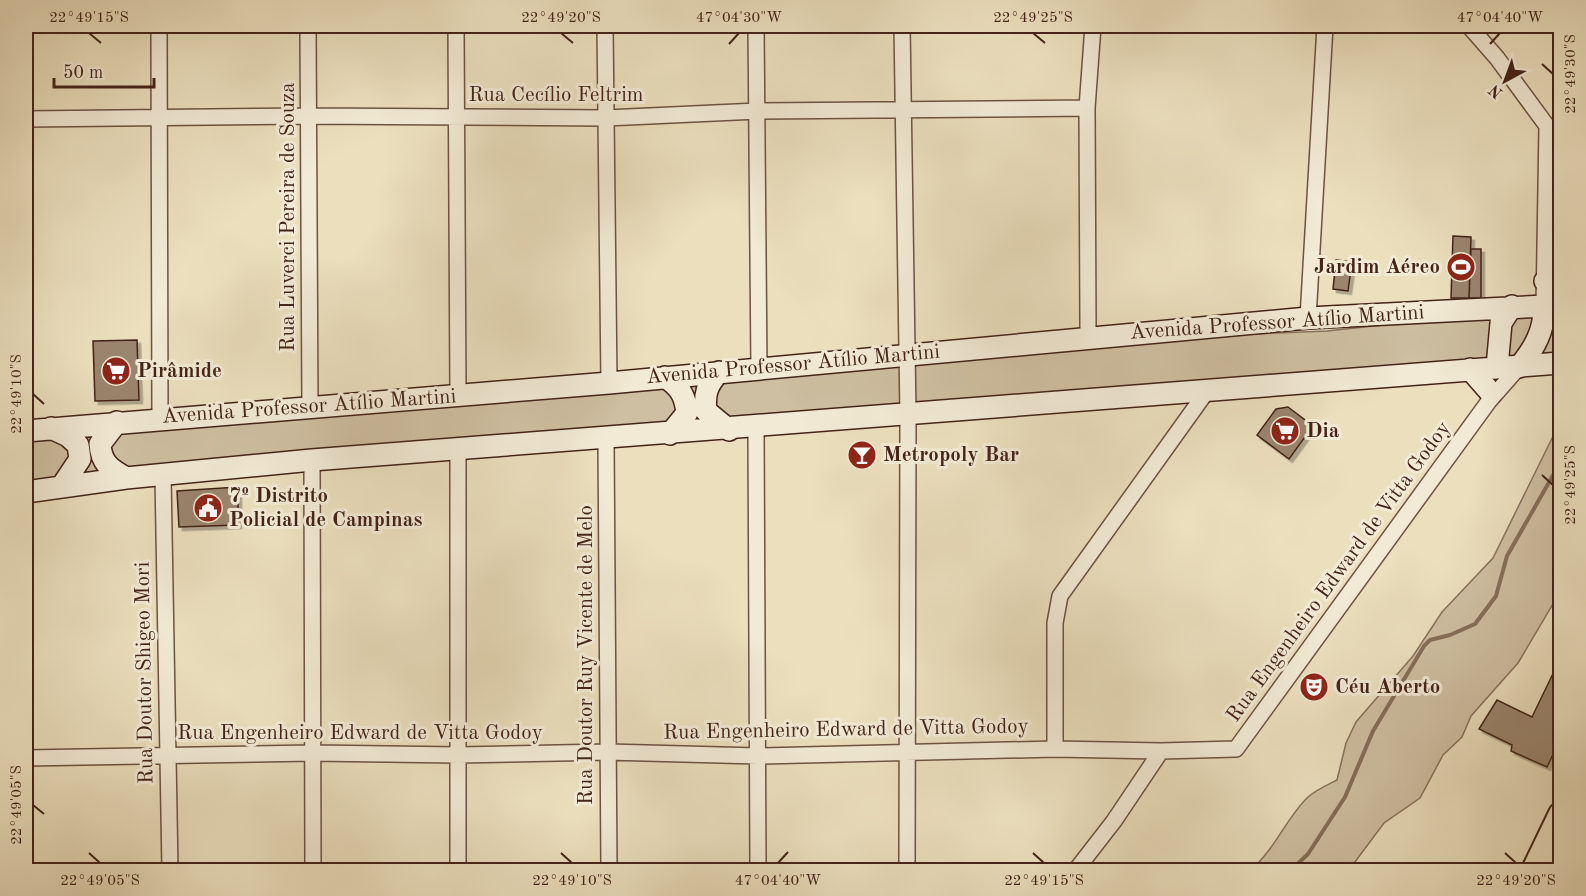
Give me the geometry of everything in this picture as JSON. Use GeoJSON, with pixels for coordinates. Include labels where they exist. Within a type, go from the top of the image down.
{"type":"FeatureCollection","features":[{"type":"Feature","properties":{"kind":"main road","name":"Avenida Professor Atílio Martini"},"geometry":{"type":"LineString","coordinates":[[26,431],[609,383],[1308,318],[1512,306],[1552,296]]}},
{"type":"Feature","properties":{"kind":"main road"},"geometry":{"type":"LineString","coordinates":[[1519,367],[1538,339],[1552,296]]}},
{"type":"Feature","properties":{"kind":"main road"},"geometry":{"type":"LineString","coordinates":[[1497,368],[1501,323],[1512,306]]}},
{"type":"Feature","properties":{"kind":"main road"},"geometry":{"type":"LineString","coordinates":[[26,492],[126,478],[312,460],[670,434],[1560,363]]}},
{"type":"Feature","properties":{"kind":"main road"},"geometry":{"type":"LineString","coordinates":[[1470,369],[1490,397]]}},
{"type":"Feature","properties":{"kind":"main road"},"geometry":{"type":"LineString","coordinates":[[719,372],[708,384],[705,399],[706,411],[729,429]]}},
{"type":"Feature","properties":{"kind":"main road"},"geometry":{"type":"LineString","coordinates":[[666,377],[678,386],[686,399],[687,413],[670,434]]}},
{"type":"Feature","properties":{"kind":"main road"},"geometry":{"type":"LineString","coordinates":[[117,422],[100,444],[101,458],[111,470],[126,478]]}},
{"type":"Feature","properties":{"kind":"main road"},"geometry":{"type":"LineString","coordinates":[[51,428],[68,436],[78,445],[80,459],[62,486]]}},
{"type":"Feature","properties":{"kind":"main road"},"geometry":{"type":"LineString","coordinates":[[1533,870],[1560,814]]}},
{"type":"Feature","properties":{"kind":"main road"},"geometry":{"type":"LineString","coordinates":[[1553,870],[1560,856]]}},
{"type":"Feature","properties":{"kind":"street"},"geometry":{"type":"LineString","coordinates":[[159,26],[160,419]]}},
{"type":"Feature","properties":{"kind":"street","name":"Rua Luverci Pereira de Souza"},"geometry":{"type":"LineString","coordinates":[[308,26],[310,407]]}},
{"type":"Feature","properties":{"kind":"street"},"geometry":{"type":"LineString","coordinates":[[456,26],[458,396]]}},
{"type":"Feature","properties":{"kind":"street"},"geometry":{"type":"LineString","coordinates":[[605,26],[609,383]]}},
{"type":"Feature","properties":{"kind":"street"},"geometry":{"type":"LineString","coordinates":[[756,26],[759,369]]}},
{"type":"Feature","properties":{"kind":"street"},"geometry":{"type":"LineString","coordinates":[[902,26],[905,355],[908,415],[906,752],[908,870]]}},
{"type":"Feature","properties":{"kind":"street"},"geometry":{"type":"LineString","coordinates":[[1088,328],[1087,108],[1093,26]]}},
{"type":"Feature","properties":{"kind":"street"},"geometry":{"type":"LineString","coordinates":[[1308,318],[1326,26]]}},
{"type":"Feature","properties":{"kind":"street"},"geometry":{"type":"LineString","coordinates":[[1469,26],[1497,58],[1547,126],[1552,296]]}},
{"type":"Feature","properties":{"kind":"street","name":"Rua Cecílio Feltrim"},"geometry":{"type":"LineString","coordinates":[[26,119],[159,120],[309,116],[606,118],[758,111],[1087,108]]}},
{"type":"Feature","properties":{"kind":"street","name":"Rua Engenheiro Edward de Vitta Godoy"},"geometry":{"type":"LineString","coordinates":[[26,758],[313,753],[459,755],[608,752],[758,756],[1055,749],[1161,751],[1236,749],[1490,397],[1519,367]]}},
{"type":"Feature","properties":{"kind":"street","name":"Rua Engenheiro Edward de Vitta Godoy"},"geometry":{"type":"LineString","coordinates":[[1490,397],[1497,368]]}},
{"type":"Feature","properties":{"kind":"street"},"geometry":{"type":"LineString","coordinates":[[1055,749],[1055,622],[1060,596],[1207,391]]}},
{"type":"Feature","properties":{"kind":"street"},"geometry":{"type":"LineString","coordinates":[[756,427],[758,870]]}},
{"type":"Feature","properties":{"kind":"street","name":"Rua Doutor Ruy Vicente de Melo"},"geometry":{"type":"LineString","coordinates":[[606,438],[609,870]]}},
{"type":"Feature","properties":{"kind":"street"},"geometry":{"type":"LineString","coordinates":[[458,449],[458,870]]}},
{"type":"Feature","properties":{"kind":"street"},"geometry":{"type":"LineString","coordinates":[[312,460],[313,870]]}},
{"type":"Feature","properties":{"kind":"street","name":"Rua Doutor Shigeo Mori"},"geometry":{"type":"LineString","coordinates":[[163,476],[166,755],[171,870]]}},
{"type":"Feature","properties":{"kind":"street"},"geometry":{"type":"LineString","coordinates":[[1076,870],[1114,821],[1161,751]]}},
{"type":"Feature","properties":{"kind":"shaded area"},"geometry":{"type":"Polygon","coordinates":[[[1560,306],[1560,361],[26,490],[26,434],[1206,336],[1327,331],[1560,306]]]}},
{"type":"Feature","properties":{"kind":"shaded area"},"geometry":{"type":"Polygon","coordinates":[[[1560,422],[1560,592],[1518,663],[1471,716],[1462,737],[1443,755],[1420,798],[1384,823],[1349,870],[1251,870],[1267,853],[1308,797],[1337,780],[1346,743],[1356,722],[1413,656],[1442,612],[1493,558],[1560,422]]]}},
{"type":"Feature","properties":{"kind":"building","name":"Jardim Aéreo"},"geometry":{"type":"Polygon","coordinates":[[[1453,236],[1471,237],[1469,298],[1451,298],[1453,236]]]}},
{"type":"Feature","properties":{"kind":"building"},"geometry":{"type":"Polygon","coordinates":[[[1471,249],[1481,249],[1481,298],[1469,298],[1471,249]]]}},
{"type":"Feature","properties":{"kind":"building"},"geometry":{"type":"Polygon","coordinates":[[[1336,260],[1352,262],[1348,291],[1333,289],[1336,260]]]}},
{"type":"Feature","properties":{"kind":"building","name":"Pirâmide"},"geometry":{"type":"Polygon","coordinates":[[[137,340],[139,400],[95,401],[93,341],[137,340]]]}},
{"type":"Feature","properties":{"kind":"building","name":"Dia"},"geometry":{"type":"Polygon","coordinates":[[[1288,407],[1313,426],[1289,459],[1257,435],[1276,409],[1288,407]]]}},
{"type":"Feature","properties":{"kind":"building","name":"7º Distrito Policial de Campinas"},"geometry":{"type":"Polygon","coordinates":[[[238,487],[238,525],[179,527],[177,491],[238,487]]]}},
{"type":"Feature","properties":{"kind":"building"},"geometry":{"type":"Polygon","coordinates":[[[1560,659],[1560,740],[1547,767],[1511,751],[1512,745],[1479,729],[1497,700],[1532,717],[1560,659]]]}},
{"type":"Feature","properties":{"kind":"waterway"},"geometry":{"type":"LineString","coordinates":[[1291,870],[1308,854],[1345,797],[1373,731],[1424,646],[1430,640],[1450,635],[1475,624],[1496,596],[1507,556],[1560,463]]}},
{"type":"Feature","properties":{"kind":"place","name":"Jardim Aéreo"},"geometry":{"type":"Point","coordinates":[1461,267]}},
{"type":"Feature","properties":{"kind":"place","name":"Pirâmide"},"geometry":{"type":"Point","coordinates":[116,371]}},
{"type":"Feature","properties":{"kind":"place","name":"Dia"},"geometry":{"type":"Point","coordinates":[1285,431]}},
{"type":"Feature","properties":{"kind":"place","name":"Metropoly Bar"},"geometry":{"type":"Point","coordinates":[862,455]}},
{"type":"Feature","properties":{"kind":"place","name":"7º Distrito Policial de Campinas"},"geometry":{"type":"Point","coordinates":[208,508]}},
{"type":"Feature","properties":{"kind":"place","name":"Céu Aberto"},"geometry":{"type":"Point","coordinates":[1314,687]}}]}
